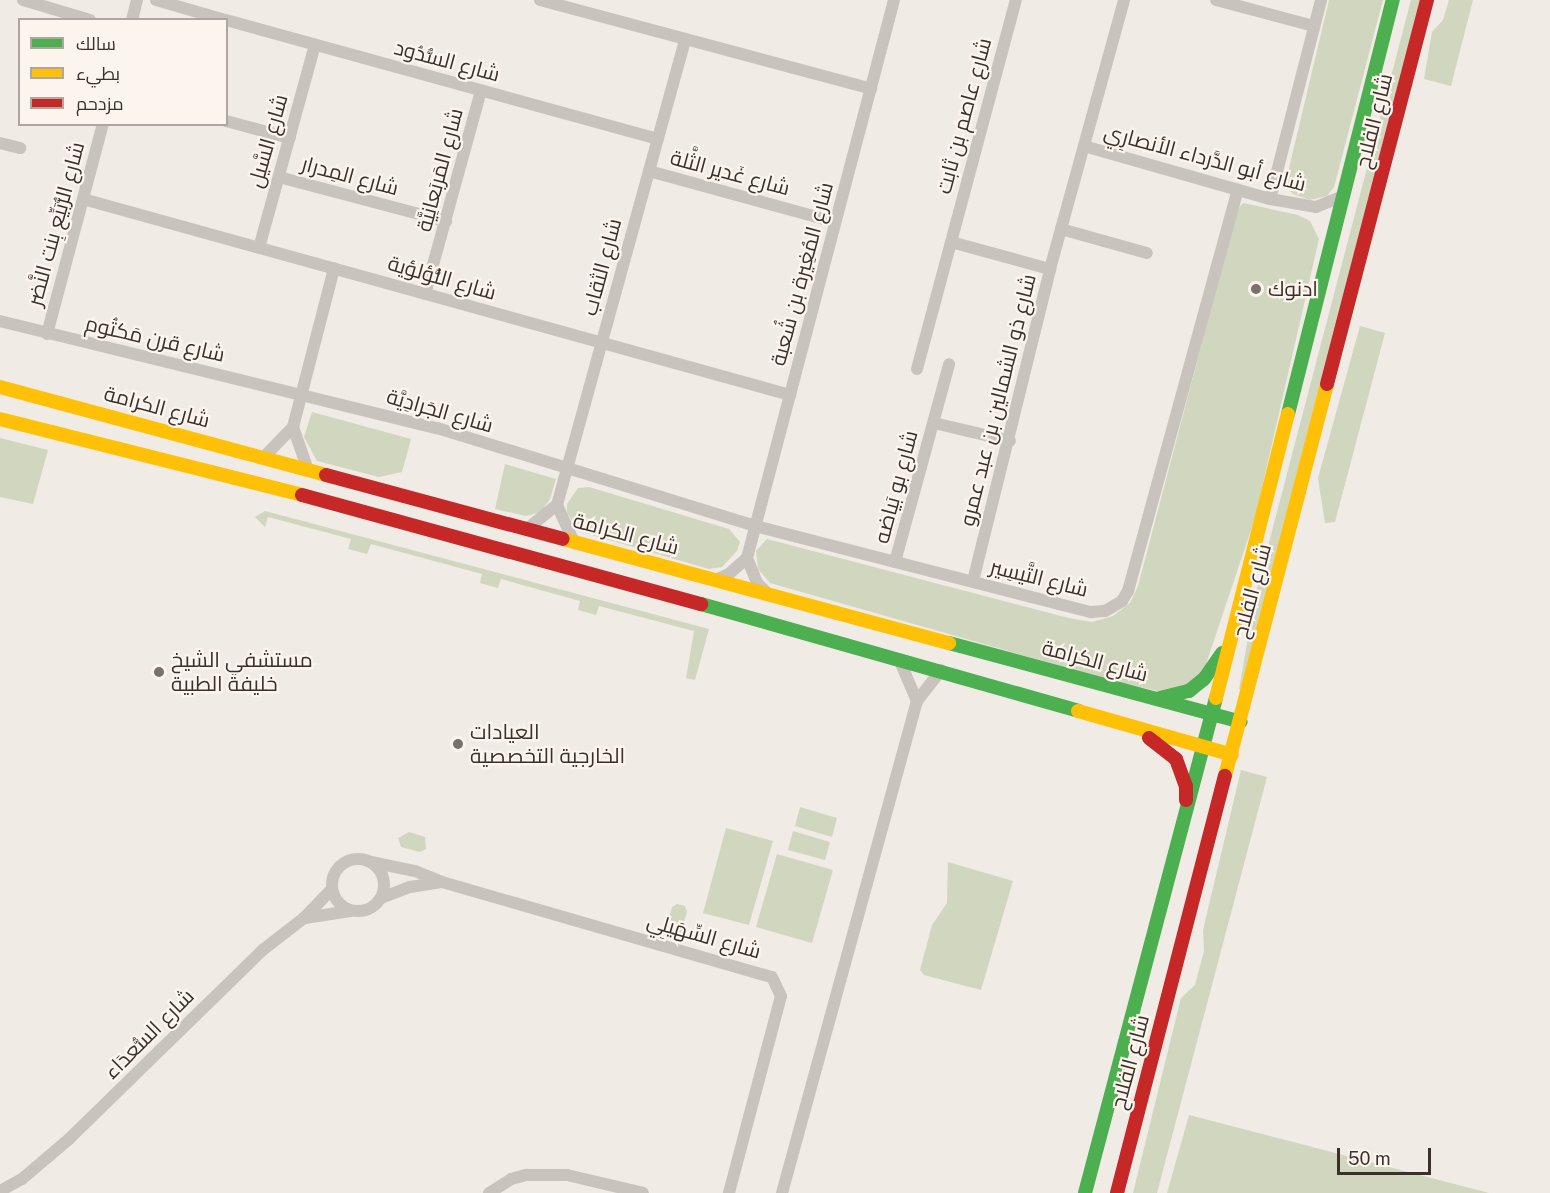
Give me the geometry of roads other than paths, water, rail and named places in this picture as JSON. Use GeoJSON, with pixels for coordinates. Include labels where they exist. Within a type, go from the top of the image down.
{"type":"FeatureCollection","features":[{"type":"Feature","properties":{"kind":"main road","name":"شارع الفلاح"},"geometry":{"type":"LineString","coordinates":[[1085,1193],[1187,813],[1393,0]]}},
{"type":"Feature","properties":{"kind":"main road","name":"شارع الفلاح"},"geometry":{"type":"LineString","coordinates":[[1117,1193],[1427,0]]}},
{"type":"Feature","properties":{"kind":"main road","name":"شارع الكرامة"},"geometry":{"type":"LineString","coordinates":[[0,387],[1240,722]]}},
{"type":"Feature","properties":{"kind":"main road"},"geometry":{"type":"LineString","coordinates":[[0,419],[348,508],[941,670],[1135,729],[1232,755]]}},
{"type":"Feature","properties":{"kind":"main road"},"geometry":{"type":"LineString","coordinates":[[1142,696],[1162,698],[1189,691],[1204,679],[1228,644]]}},
{"type":"Feature","properties":{"kind":"main road"},"geometry":{"type":"LineString","coordinates":[[1135,729],[1176,759],[1186,786],[1187,813]]}},
{"type":"Feature","properties":{"kind":"street"},"geometry":{"type":"LineString","coordinates":[[23,0],[83,18]]}},
{"type":"Feature","properties":{"kind":"street"},"geometry":{"type":"LineString","coordinates":[[132,18],[137,0]]}},
{"type":"Feature","properties":{"kind":"street","name":"شارع السُّدُود"},"geometry":{"type":"LineString","coordinates":[[156,0],[219,18]]}},
{"type":"Feature","properties":{"kind":"street"},"geometry":{"type":"LineString","coordinates":[[540,0],[870,89]]}},
{"type":"Feature","properties":{"kind":"street","name":"شارع المُغِيرة بن شُعبة"},"geometry":{"type":"LineString","coordinates":[[747,558],[894,0]]}},
{"type":"Feature","properties":{"kind":"street","name":"شارع عاصم بن ثابت"},"geometry":{"type":"LineString","coordinates":[[917,369],[1016,0]]}},
{"type":"Feature","properties":{"kind":"street","name":"شارع ذو الشمالين بن عبد عمرو"},"geometry":{"type":"LineString","coordinates":[[974,581],[1010,441],[1050,269],[1124,0]]}},
{"type":"Feature","properties":{"kind":"street"},"geometry":{"type":"LineString","coordinates":[[1216,0],[1314,26]]}},
{"type":"Feature","properties":{"kind":"street"},"geometry":{"type":"LineString","coordinates":[[1270,199],[1321,0]]}},
{"type":"Feature","properties":{"kind":"street","name":"شارع السُّدُود"},"geometry":{"type":"LineString","coordinates":[[228,21],[658,139]]}},
{"type":"Feature","properties":{"kind":"street","name":"شارع الثقاب"},"geometry":{"type":"LineString","coordinates":[[557,505],[685,39]]}},
{"type":"Feature","properties":{"kind":"street","name":"شارع السَّيل"},"geometry":{"type":"LineString","coordinates":[[259,248],[315,45]]}},
{"type":"Feature","properties":{"kind":"street","name":"شارع المَربَعانِيَّة"},"geometry":{"type":"LineString","coordinates":[[426,294],[482,91]]}},
{"type":"Feature","properties":{"kind":"street"},"geometry":{"type":"LineString","coordinates":[[228,122],[290,138]]}},
{"type":"Feature","properties":{"kind":"street","name":"شارع الرُّبَيِّع بِنت النَّضر"},"geometry":{"type":"LineString","coordinates":[[46,334],[102,126]]}},
{"type":"Feature","properties":{"kind":"street"},"geometry":{"type":"LineString","coordinates":[[0,143],[20,148]]}},
{"type":"Feature","properties":{"kind":"street","name":"شارع أبو الدَّرداء الأنصارِي"},"geometry":{"type":"LineString","coordinates":[[1084,146],[1270,199],[1316,207],[1343,196]]}},
{"type":"Feature","properties":{"kind":"street","name":"شارع غَدير الثَّلة"},"geometry":{"type":"LineString","coordinates":[[649,171],[835,222]]}},
{"type":"Feature","properties":{"kind":"street","name":"شارع المِدرار"},"geometry":{"type":"LineString","coordinates":[[279,177],[446,221]]}},
{"type":"Feature","properties":{"kind":"street","name":"شارع التَّيسِير"},"geometry":{"type":"LineString","coordinates":[[567,469],[755,526],[1091,612],[1105,611],[1122,601],[1128,591],[1238,190]]}},
{"type":"Feature","properties":{"kind":"street","name":"شارع اللُّؤلؤية"},"geometry":{"type":"LineString","coordinates":[[83,199],[790,395]]}},
{"type":"Feature","properties":{"kind":"street","name":"شارع أبو الدَّرداء الأنصارِي"},"geometry":{"type":"LineString","coordinates":[[1316,207],[1329,221],[1333,234]]}},
{"type":"Feature","properties":{"kind":"street"},"geometry":{"type":"LineString","coordinates":[[1061,229],[1147,253]]}},
{"type":"Feature","properties":{"kind":"street"},"geometry":{"type":"LineString","coordinates":[[951,242],[1050,269]]}},
{"type":"Feature","properties":{"kind":"street"},"geometry":{"type":"LineString","coordinates":[[263,458],[293,427],[334,268]]}},
{"type":"Feature","properties":{"kind":"street","name":"شارع قرن مَكتُوم"},"geometry":{"type":"LineString","coordinates":[[0,321],[46,334],[302,394]]}},
{"type":"Feature","properties":{"kind":"street","name":"شارع بو بَياضه"},"geometry":{"type":"LineString","coordinates":[[895,562],[949,364]]}},
{"type":"Feature","properties":{"kind":"street","name":"شارع الجَرادِيَّة"},"geometry":{"type":"LineString","coordinates":[[302,394],[437,428],[567,469]]}},
{"type":"Feature","properties":{"kind":"street","name":"شارع بو بَياضه"},"geometry":{"type":"LineString","coordinates":[[934,423],[1010,441]]}},
{"type":"Feature","properties":{"kind":"street"},"geometry":{"type":"LineString","coordinates":[[293,427],[308,470]]}},
{"type":"Feature","properties":{"kind":"street"},"geometry":{"type":"LineString","coordinates":[[527,530],[557,505],[574,542]]}},
{"type":"Feature","properties":{"kind":"street"},"geometry":{"type":"LineString","coordinates":[[715,580],[729,574],[747,558],[757,582],[769,595]]}},
{"type":"Feature","properties":{"kind":"street"},"geometry":{"type":"LineString","coordinates":[[899,659],[916,701]]}},
{"type":"Feature","properties":{"kind":"street"},"geometry":{"type":"LineString","coordinates":[[782,1193],[916,701],[941,670]]}},
{"type":"Feature","properties":{"kind":"street"},"geometry":{"type":"LineString","coordinates":[[358,859],[370,862],[383,878],[381,898],[369,909],[352,911],[336,901],[332,889],[335,873],[345,863],[358,859]]}},
{"type":"Feature","properties":{"kind":"street","name":"شارع السِّهَيلِي"},"geometry":{"type":"LineString","coordinates":[[370,862],[415,871],[442,882],[766,973],[778,983],[781,996],[729,1193]]}},
{"type":"Feature","properties":{"kind":"street","name":"شارع السِّهَيلِي"},"geometry":{"type":"LineString","coordinates":[[381,898],[410,887],[442,882]]}},
{"type":"Feature","properties":{"kind":"street","name":"شارع السُّعدَاء"},"geometry":{"type":"LineString","coordinates":[[0,1191],[22,1179],[101,1110],[271,941],[304,918],[332,889]]}},
{"type":"Feature","properties":{"kind":"street","name":"شارع السُّعدَاء"},"geometry":{"type":"LineString","coordinates":[[304,918],[352,911]]}},
{"type":"Feature","properties":{"kind":"street"},"geometry":{"type":"LineString","coordinates":[[489,1193],[511,1179],[557,1175],[643,1193]]}},
{"type":"Feature","properties":{"kind":"street","name":"شارع السُّعدَاء"},"geometry":{"type":"LineString","coordinates":[[14,1193],[22,1179]]}},
{"type":"Feature","properties":{"kind":"place","name":"ادنوك"},"geometry":{"type":"Point","coordinates":[1256,289]}},
{"type":"Feature","properties":{"kind":"place","name":"مستشفي الشيخ خليفة الطبية"},"geometry":{"type":"Point","coordinates":[159,672]}},
{"type":"Feature","properties":{"kind":"place","name":"العيادات الخارجية التخصصية"},"geometry":{"type":"Point","coordinates":[458,744]}}]}
